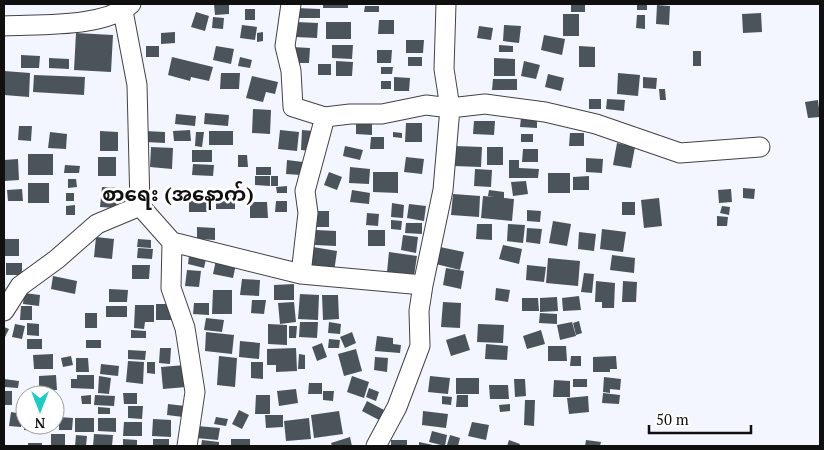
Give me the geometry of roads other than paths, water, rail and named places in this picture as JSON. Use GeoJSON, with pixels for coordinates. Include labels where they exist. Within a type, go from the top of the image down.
{"type":"FeatureCollection","features":[{"type":"Feature","properties":{"kind":"street"},"geometry":{"type":"LineString","coordinates":[[291,4],[285,46],[290,71],[293,107],[325,117],[350,114],[382,114],[426,105],[450,108],[485,104],[545,112],[596,124],[680,153],[760,147]]}},
{"type":"Feature","properties":{"kind":"street"},"geometry":{"type":"LineString","coordinates":[[376,446],[397,406],[420,346],[419,311],[443,190],[450,108],[444,69],[446,4]]}},
{"type":"Feature","properties":{"kind":"street"},"geometry":{"type":"LineString","coordinates":[[4,26],[88,20],[127,7],[137,85],[140,206],[172,242],[301,274],[423,284]]}},
{"type":"Feature","properties":{"kind":"street"},"geometry":{"type":"LineString","coordinates":[[301,274],[308,213],[305,191],[325,117]]}},
{"type":"Feature","properties":{"kind":"street"},"geometry":{"type":"LineString","coordinates":[[4,311],[20,286],[58,259],[97,224],[140,206]]}},
{"type":"Feature","properties":{"kind":"street"},"geometry":{"type":"LineString","coordinates":[[172,242],[171,288],[185,328],[196,392],[187,446]]}},
{"type":"Feature","properties":{"kind":"district","name":"စာရေး (အနောက်)"},"geometry":{"type":"Point","coordinates":[178,193]}}]}
